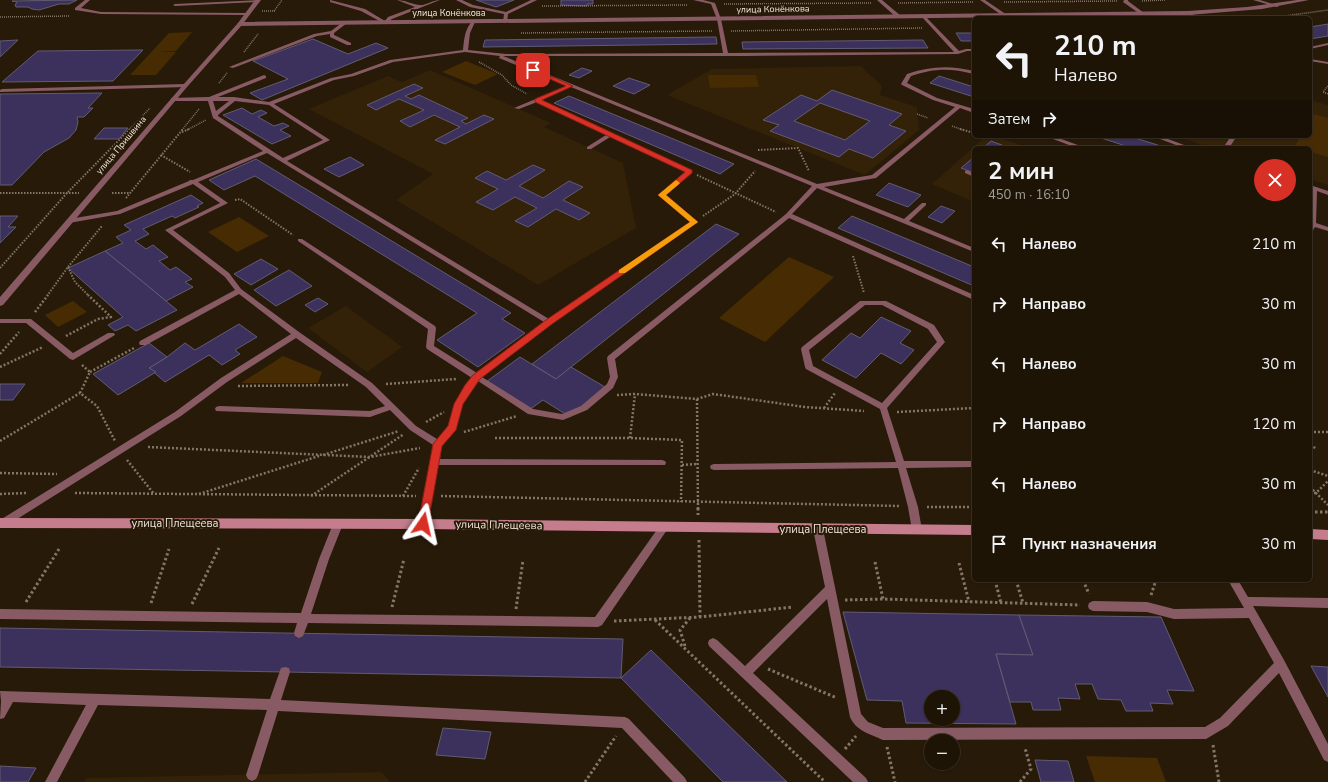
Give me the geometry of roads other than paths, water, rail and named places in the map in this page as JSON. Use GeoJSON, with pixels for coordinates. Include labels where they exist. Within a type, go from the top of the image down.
{"type":"FeatureCollection","features":[{"type":"Feature","properties":{"kind":"main road","name":"улица Плещеева"},"geometry":{"type":"LineString","coordinates":[[2,523],[423,524],[972,530]]}},
{"type":"Feature","properties":{"kind":"main road"},"geometry":{"type":"LineString","coordinates":[[1312,534],[1328,534]]}},
{"type":"Feature","properties":{"kind":"street","name":"улица Пришвина"},"geometry":{"type":"LineString","coordinates":[[0,303],[184,86],[240,24],[258,0]]}},
{"type":"Feature","properties":{"kind":"street","name":"улица Конёнкова"},"geometry":{"type":"LineString","coordinates":[[240,24],[1188,13],[1228,12],[1277,6],[1306,0]]}},
{"type":"Feature","properties":{"kind":"lane"},"geometry":{"type":"LineString","coordinates":[[88,0],[77,9],[101,13],[147,15],[248,14]]}},
{"type":"Feature","properties":{"kind":"lane"},"geometry":{"type":"LineString","coordinates":[[175,5],[258,0]]}},
{"type":"Feature","properties":{"kind":"lane"},"geometry":{"type":"LineString","coordinates":[[399,0],[420,7]]}},
{"type":"Feature","properties":{"kind":"lane"},"geometry":{"type":"LineString","coordinates":[[332,1],[363,10],[384,23],[390,18],[438,0]]}},
{"type":"Feature","properties":{"kind":"lane"},"geometry":{"type":"LineString","coordinates":[[458,0],[472,6],[506,13],[535,0]]}},
{"type":"Feature","properties":{"kind":"lane"},"geometry":{"type":"LineString","coordinates":[[695,0],[713,3],[719,19],[726,54]]}},
{"type":"Feature","properties":{"kind":"lane"},"geometry":{"type":"LineString","coordinates":[[982,0],[988,2],[1005,15]]}},
{"type":"Feature","properties":{"kind":"lane"},"geometry":{"type":"LineString","coordinates":[[1124,0],[1142,13]]}},
{"type":"Feature","properties":{"kind":"lane"},"geometry":{"type":"LineString","coordinates":[[1255,0],[1277,6]]}},
{"type":"Feature","properties":{"kind":"lane"},"geometry":{"type":"LineString","coordinates":[[881,1],[899,17]]}},
{"type":"Feature","properties":{"kind":"lane"},"geometry":{"type":"LineString","coordinates":[[504,22],[506,13]]}},
{"type":"Feature","properties":{"kind":"lane"},"geometry":{"type":"LineString","coordinates":[[1188,13],[1193,16]]}},
{"type":"Feature","properties":{"kind":"lane"},"geometry":{"type":"LineString","coordinates":[[924,16],[958,53]]}},
{"type":"Feature","properties":{"kind":"lane"},"geometry":{"type":"LineString","coordinates":[[465,51],[468,33],[473,22]]}},
{"type":"Feature","properties":{"kind":"lane"},"geometry":{"type":"LineString","coordinates":[[231,68],[316,35],[332,32],[345,23]]}},
{"type":"Feature","properties":{"kind":"lane"},"geometry":{"type":"LineString","coordinates":[[332,32],[332,36],[349,44]]}},
{"type":"Feature","properties":{"kind":"lane"},"geometry":{"type":"LineString","coordinates":[[1312,48],[1328,44]]}},
{"type":"Feature","properties":{"kind":"lane"},"geometry":{"type":"LineString","coordinates":[[270,104],[333,79],[352,75],[392,61],[465,51],[495,54],[745,55],[958,53],[966,50],[972,50]]}},
{"type":"Feature","properties":{"kind":"lane"},"geometry":{"type":"LineString","coordinates":[[495,54],[570,86],[972,249]]}},
{"type":"Feature","properties":{"kind":"lane"},"geometry":{"type":"LineString","coordinates":[[1312,60],[1328,64]]}},
{"type":"Feature","properties":{"kind":"lane"},"geometry":{"type":"LineString","coordinates":[[972,73],[944,67],[927,68],[909,75],[904,84],[935,99],[972,110]]}},
{"type":"Feature","properties":{"kind":"lane"},"geometry":{"type":"LineString","coordinates":[[210,100],[264,77]]}},
{"type":"Feature","properties":{"kind":"lane"},"geometry":{"type":"LineString","coordinates":[[2,91],[184,86]]}},
{"type":"Feature","properties":{"kind":"lane"},"geometry":{"type":"LineString","coordinates":[[517,108],[570,86]]}},
{"type":"Feature","properties":{"kind":"lane"},"geometry":{"type":"LineString","coordinates":[[173,99],[234,99],[270,104],[327,140],[284,160]]}},
{"type":"Feature","properties":{"kind":"lane"},"geometry":{"type":"LineString","coordinates":[[215,116],[220,109],[234,99]]}},
{"type":"Feature","properties":{"kind":"lane"},"geometry":{"type":"LineString","coordinates":[[210,100],[215,116],[266,151],[284,160],[549,322]]}},
{"type":"Feature","properties":{"kind":"lane"},"geometry":{"type":"LineString","coordinates":[[423,524],[438,444],[453,427],[459,404],[468,387],[476,377],[549,322],[695,222],[661,195],[689,172],[537,100]]}},
{"type":"Feature","properties":{"kind":"lane"},"geometry":{"type":"LineString","coordinates":[[300,240],[432,328],[430,347],[531,412],[562,417],[584,408],[610,386],[614,377],[611,358],[788,215],[816,186],[874,177],[959,106]]}},
{"type":"Feature","properties":{"kind":"lane"},"geometry":{"type":"LineString","coordinates":[[589,148],[609,135]]}},
{"type":"Feature","properties":{"kind":"lane"},"geometry":{"type":"LineString","coordinates":[[1054,138],[1077,146]]}},
{"type":"Feature","properties":{"kind":"lane"},"geometry":{"type":"LineString","coordinates":[[1161,138],[1183,146]]}},
{"type":"Feature","properties":{"kind":"lane"},"geometry":{"type":"LineString","coordinates":[[69,221],[112,215],[266,151]]}},
{"type":"Feature","properties":{"kind":"lane"},"geometry":{"type":"LineString","coordinates":[[967,172],[972,173]]}},
{"type":"Feature","properties":{"kind":"lane"},"geometry":{"type":"LineString","coordinates":[[192,181],[225,203],[168,230],[227,275],[240,291],[296,334],[369,385],[413,428],[438,444]]}},
{"type":"Feature","properties":{"kind":"lane"},"geometry":{"type":"LineString","coordinates":[[1312,188],[1328,193]]}},
{"type":"Feature","properties":{"kind":"lane"},"geometry":{"type":"LineString","coordinates":[[904,222],[924,204]]}},
{"type":"Feature","properties":{"kind":"lane"},"geometry":{"type":"LineString","coordinates":[[788,215],[972,297]]}},
{"type":"Feature","properties":{"kind":"lane"},"geometry":{"type":"LineString","coordinates":[[1312,226],[1328,229]]}},
{"type":"Feature","properties":{"kind":"lane"},"geometry":{"type":"LineString","coordinates":[[143,343],[240,291]]}},
{"type":"Feature","properties":{"kind":"lane"},"geometry":{"type":"LineString","coordinates":[[885,410],[941,342],[931,327],[883,303],[863,303],[805,349],[809,367],[885,410],[913,507],[917,530]]}},
{"type":"Feature","properties":{"kind":"lane"},"geometry":{"type":"LineString","coordinates":[[0,321],[28,321],[55,341],[73,357],[111,335]]}},
{"type":"Feature","properties":{"kind":"lane"},"geometry":{"type":"LineString","coordinates":[[2,523],[119,452],[296,334]]}},
{"type":"Feature","properties":{"kind":"lane"},"geometry":{"type":"LineString","coordinates":[[219,409],[370,414],[391,407]]}},
{"type":"Feature","properties":{"kind":"lane"},"geometry":{"type":"LineString","coordinates":[[434,462],[662,464]]}},
{"type":"Feature","properties":{"kind":"lane"},"geometry":{"type":"LineString","coordinates":[[714,467],[972,464]]}},
{"type":"Feature","properties":{"kind":"lane"},"geometry":{"type":"LineString","coordinates":[[299,633],[338,524]]}},
{"type":"Feature","properties":{"kind":"lane"},"geometry":{"type":"LineString","coordinates":[[0,614],[598,622],[664,527]]}},
{"type":"Feature","properties":{"kind":"lane"},"geometry":{"type":"LineString","coordinates":[[818,529],[856,717],[864,726],[883,734],[1206,733],[1210,732],[1224,722],[1280,664]]}},
{"type":"Feature","properties":{"kind":"lane"},"geometry":{"type":"LineString","coordinates":[[1234,582],[1250,613],[1280,664],[1328,756]]}},
{"type":"Feature","properties":{"kind":"lane"},"geometry":{"type":"LineString","coordinates":[[745,673],[830,589]]}},
{"type":"Feature","properties":{"kind":"lane"},"geometry":{"type":"LineString","coordinates":[[1244,601],[1328,602]]}},
{"type":"Feature","properties":{"kind":"lane"},"geometry":{"type":"LineString","coordinates":[[1093,606],[1147,607],[1174,614],[1250,613]]}},
{"type":"Feature","properties":{"kind":"lane"},"geometry":{"type":"LineString","coordinates":[[713,644],[862,782]]}},
{"type":"Feature","properties":{"kind":"lane"},"geometry":{"type":"LineString","coordinates":[[252,775],[286,672]]}},
{"type":"Feature","properties":{"kind":"lane"},"geometry":{"type":"LineString","coordinates":[[0,714],[5,696],[274,705],[625,723],[681,782]]}},
{"type":"Feature","properties":{"kind":"lane"},"geometry":{"type":"LineString","coordinates":[[52,782],[95,700]]}}]}
